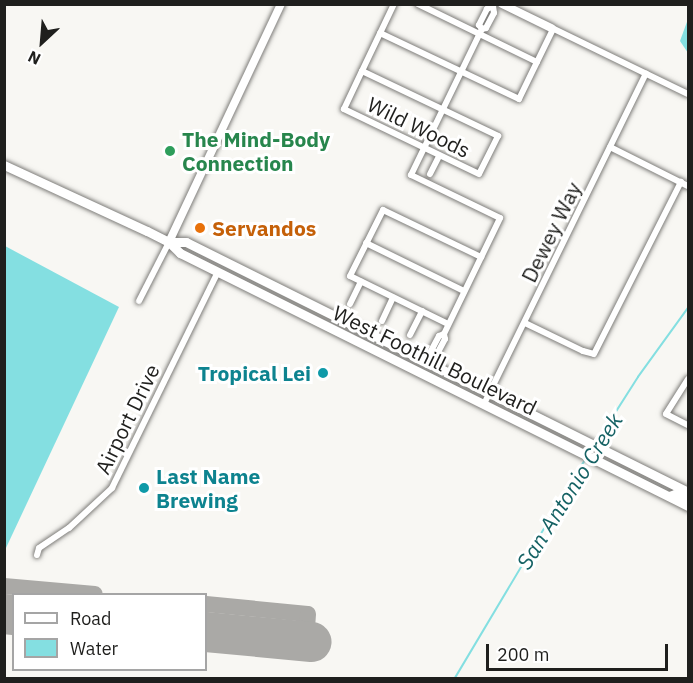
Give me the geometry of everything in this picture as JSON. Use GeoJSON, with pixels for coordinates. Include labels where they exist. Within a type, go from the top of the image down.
{"type":"FeatureCollection","features":[{"type":"Feature","properties":{"kind":"main road"},"geometry":{"type":"LineString","coordinates":[[169,242],[281,4]]}},
{"type":"Feature","properties":{"kind":"main road"},"geometry":{"type":"LineString","coordinates":[[502,4],[552,29]]}},
{"type":"Feature","properties":{"kind":"main road","name":"West Foothill Boulevard"},"geometry":{"type":"LineString","coordinates":[[4,165],[169,242],[180,253],[688,506]]}},
{"type":"Feature","properties":{"kind":"main road","name":"West Foothill Boulevard"},"geometry":{"type":"LineString","coordinates":[[169,242],[186,242],[345,321],[431,359],[490,393],[688,492]]}},
{"type":"Feature","properties":{"kind":"main road"},"geometry":{"type":"LineString","coordinates":[[242,284],[251,282],[279,295],[288,292]]}},
{"type":"Feature","properties":{"kind":"main road"},"geometry":{"type":"LineString","coordinates":[[297,311],[305,308],[334,322],[345,321]]}},
{"type":"Feature","properties":{"kind":"main road"},"geometry":{"type":"LineString","coordinates":[[669,496],[675,494],[688,499]]}},
{"type":"Feature","properties":{"kind":"street"},"geometry":{"type":"LineString","coordinates":[[394,4],[362,71],[443,110]]}},
{"type":"Feature","properties":{"kind":"street"},"geometry":{"type":"LineString","coordinates":[[418,4],[481,32],[537,62]]}},
{"type":"Feature","properties":{"kind":"street"},"geometry":{"type":"LineString","coordinates":[[481,32],[479,25],[493,5]]}},
{"type":"Feature","properties":{"kind":"street"},"geometry":{"type":"LineString","coordinates":[[431,359],[437,354],[438,345],[445,339],[444,334],[448,324],[500,218],[411,175],[481,32],[486,28],[494,13],[493,5]]}},
{"type":"Feature","properties":{"kind":"street"},"geometry":{"type":"LineString","coordinates":[[483,17],[490,21]]}},
{"type":"Feature","properties":{"kind":"street"},"geometry":{"type":"LineString","coordinates":[[380,33],[519,99],[552,29],[688,94]]}},
{"type":"Feature","properties":{"kind":"street","name":"Wild Woods"},"geometry":{"type":"LineString","coordinates":[[362,71],[344,109],[479,174],[498,136],[443,110]]}},
{"type":"Feature","properties":{"kind":"street","name":"Dewey Way"},"geometry":{"type":"LineString","coordinates":[[484,404],[646,74]]}},
{"type":"Feature","properties":{"kind":"street"},"geometry":{"type":"LineString","coordinates":[[610,147],[688,186]]}},
{"type":"Feature","properties":{"kind":"street"},"geometry":{"type":"LineString","coordinates":[[430,174],[439,156]]}},
{"type":"Feature","properties":{"kind":"street"},"geometry":{"type":"LineString","coordinates":[[525,323],[594,354],[681,182]]}},
{"type":"Feature","properties":{"kind":"street"},"geometry":{"type":"LineString","coordinates":[[448,324],[350,276],[382,210],[481,257]]}},
{"type":"Feature","properties":{"kind":"street"},"geometry":{"type":"LineString","coordinates":[[139,301],[169,242]]}},
{"type":"Feature","properties":{"kind":"street"},"geometry":{"type":"LineString","coordinates":[[366,243],[464,291]]}},
{"type":"Feature","properties":{"kind":"street","name":"Airport Drive"},"geometry":{"type":"LineString","coordinates":[[37,555],[39,548],[69,528],[112,488],[218,272]]}},
{"type":"Feature","properties":{"kind":"street"},"geometry":{"type":"LineString","coordinates":[[350,304],[361,281]]}},
{"type":"Feature","properties":{"kind":"street"},"geometry":{"type":"LineString","coordinates":[[381,321],[393,297]]}},
{"type":"Feature","properties":{"kind":"street"},"geometry":{"type":"LineString","coordinates":[[410,335],[422,311]]}},
{"type":"Feature","properties":{"kind":"street"},"geometry":{"type":"LineString","coordinates":[[688,379],[666,414],[688,425]]}},
{"type":"Feature","properties":{"kind":"water"},"geometry":{"type":"Polygon","coordinates":[[[688,19],[688,53],[680,41],[688,19]]]}},
{"type":"Feature","properties":{"kind":"water"},"geometry":{"type":"Polygon","coordinates":[[[5,246],[119,307],[5,550],[5,246]]]}},
{"type":"Feature","properties":{"kind":"waterway","name":"San Antonio Creek"},"geometry":{"type":"LineString","coordinates":[[596,443],[638,377],[688,308]]}},
{"type":"Feature","properties":{"kind":"waterway","name":"San Antonio Creek"},"geometry":{"type":"LineString","coordinates":[[455,678],[585,460]]}},
{"type":"Feature","properties":{"kind":"taxiway"},"geometry":{"type":"LineString","coordinates":[[4,586],[84,593]]}},
{"type":"Feature","properties":{"kind":"taxiway"},"geometry":{"type":"LineString","coordinates":[[207,604],[308,614],[306,641]]}},
{"type":"Feature","properties":{"kind":"runway"},"geometry":{"type":"LineString","coordinates":[[4,614],[12,615]]}},
{"type":"Feature","properties":{"kind":"runway"},"geometry":{"type":"LineString","coordinates":[[207,632],[312,642]]}},
{"type":"Feature","properties":{"kind":"place","name":"The Mind-Body Connection"},"geometry":{"type":"Point","coordinates":[170,151]}},
{"type":"Feature","properties":{"kind":"place","name":"Servandos"},"geometry":{"type":"Point","coordinates":[200,228]}},
{"type":"Feature","properties":{"kind":"place","name":"Tropical Lei"},"geometry":{"type":"Point","coordinates":[323,373]}},
{"type":"Feature","properties":{"kind":"place","name":"Last Name Brewing"},"geometry":{"type":"Point","coordinates":[144,488]}}]}
